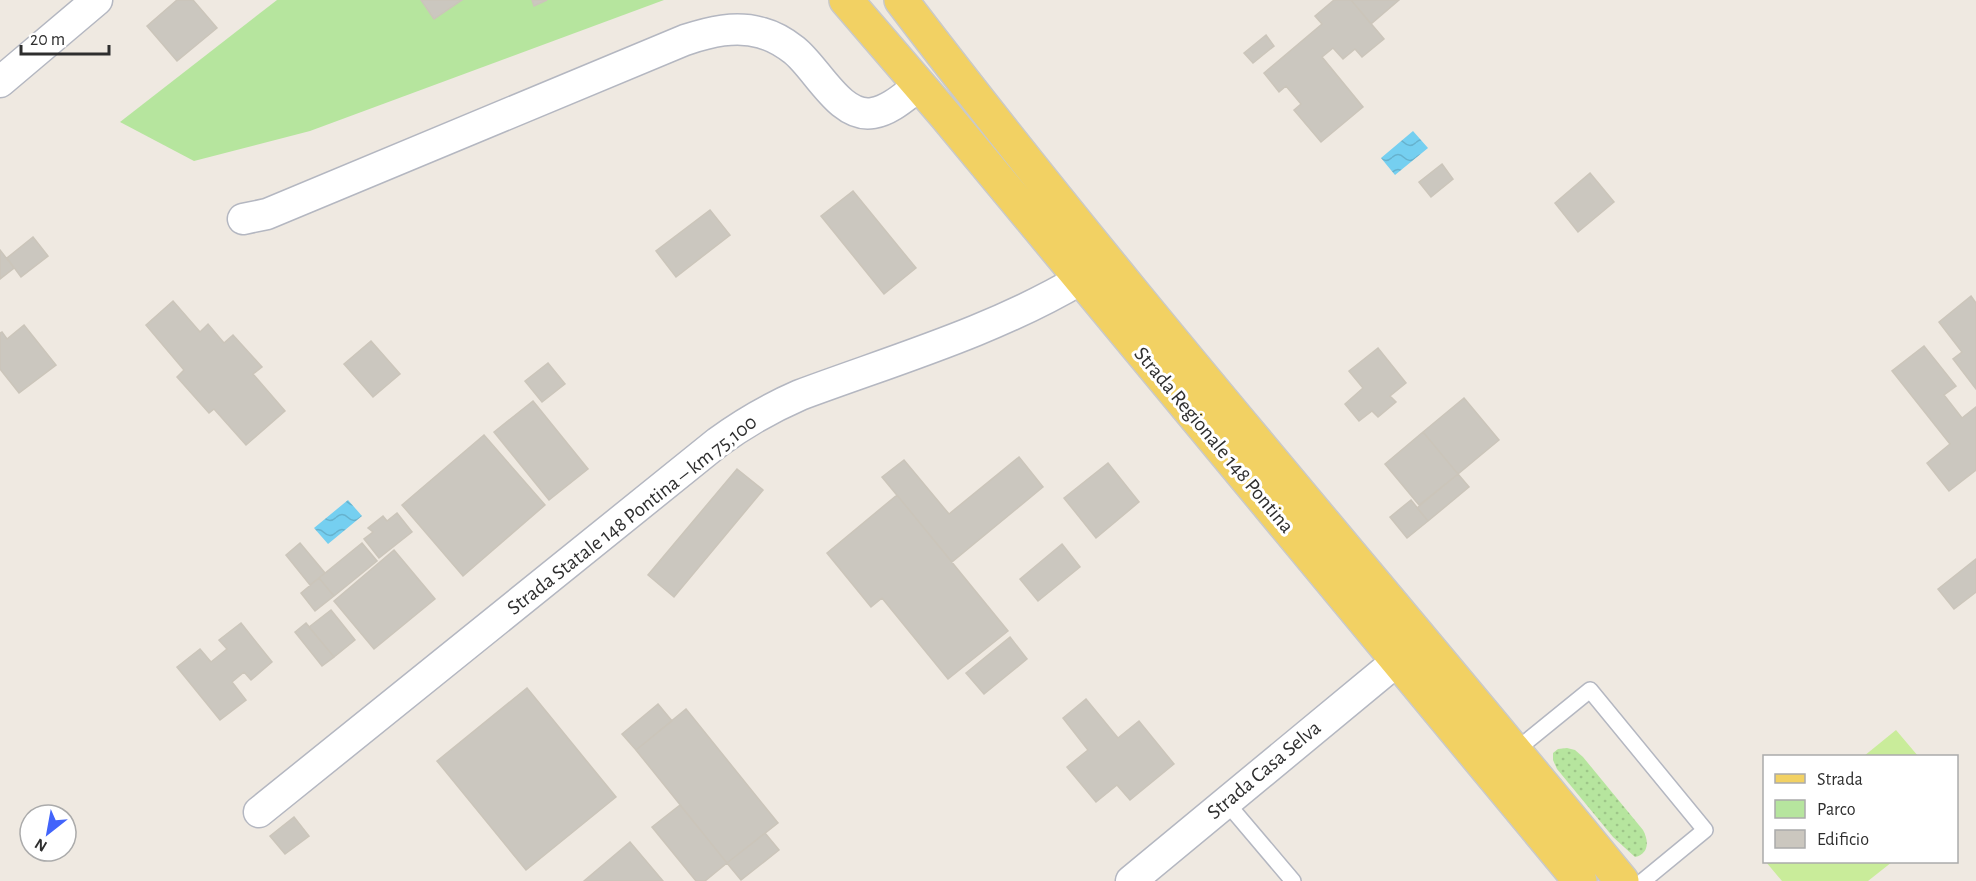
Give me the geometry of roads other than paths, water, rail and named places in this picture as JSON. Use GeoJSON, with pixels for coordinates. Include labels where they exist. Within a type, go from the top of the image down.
{"type":"FeatureCollection","features":[{"type":"Feature","properties":{"kind":"main road","name":"Strada Regionale 148 Pontina"},"geometry":{"type":"LineString","coordinates":[[846,0],[920,85],[1580,881]]}},
{"type":"Feature","properties":{"kind":"main road","name":"Strada Regionale 148 Pontina"},"geometry":{"type":"LineString","coordinates":[[901,0],[1054,194],[1622,881]]}},
{"type":"Feature","properties":{"kind":"street"},"geometry":{"type":"LineString","coordinates":[[0,82],[97,0]]}},
{"type":"Feature","properties":{"kind":"street"},"geometry":{"type":"LineString","coordinates":[[243,219],[267,214],[685,40],[714,32],[751,30],[773,37],[794,51],[846,106],[863,114],[882,111],[920,85]]}},
{"type":"Feature","properties":{"kind":"street","name":"Strada Statale 148 Pontina – km 75,100"},"geometry":{"type":"LineString","coordinates":[[259,812],[742,424],[800,395],[1008,318],[1081,279]]}},
{"type":"Feature","properties":{"kind":"street","name":"Strada Casa Selva"},"geometry":{"type":"LineString","coordinates":[[1131,881],[1397,661]]}},
{"type":"Feature","properties":{"kind":"lane"},"geometry":{"type":"LineString","coordinates":[[1515,750],[1590,690],[1705,830],[1642,881]]}},
{"type":"Feature","properties":{"kind":"lane"},"geometry":{"type":"LineString","coordinates":[[1226,801],[1293,881]]}},
{"type":"Feature","properties":{"kind":"water"},"geometry":{"type":"Polygon","coordinates":[[[1413,131],[1428,148],[1395,175],[1381,158],[1413,131]]]}},
{"type":"Feature","properties":{"kind":"water"},"geometry":{"type":"Polygon","coordinates":[[[348,500],[362,516],[328,544],[314,528],[348,500]]]}}]}
